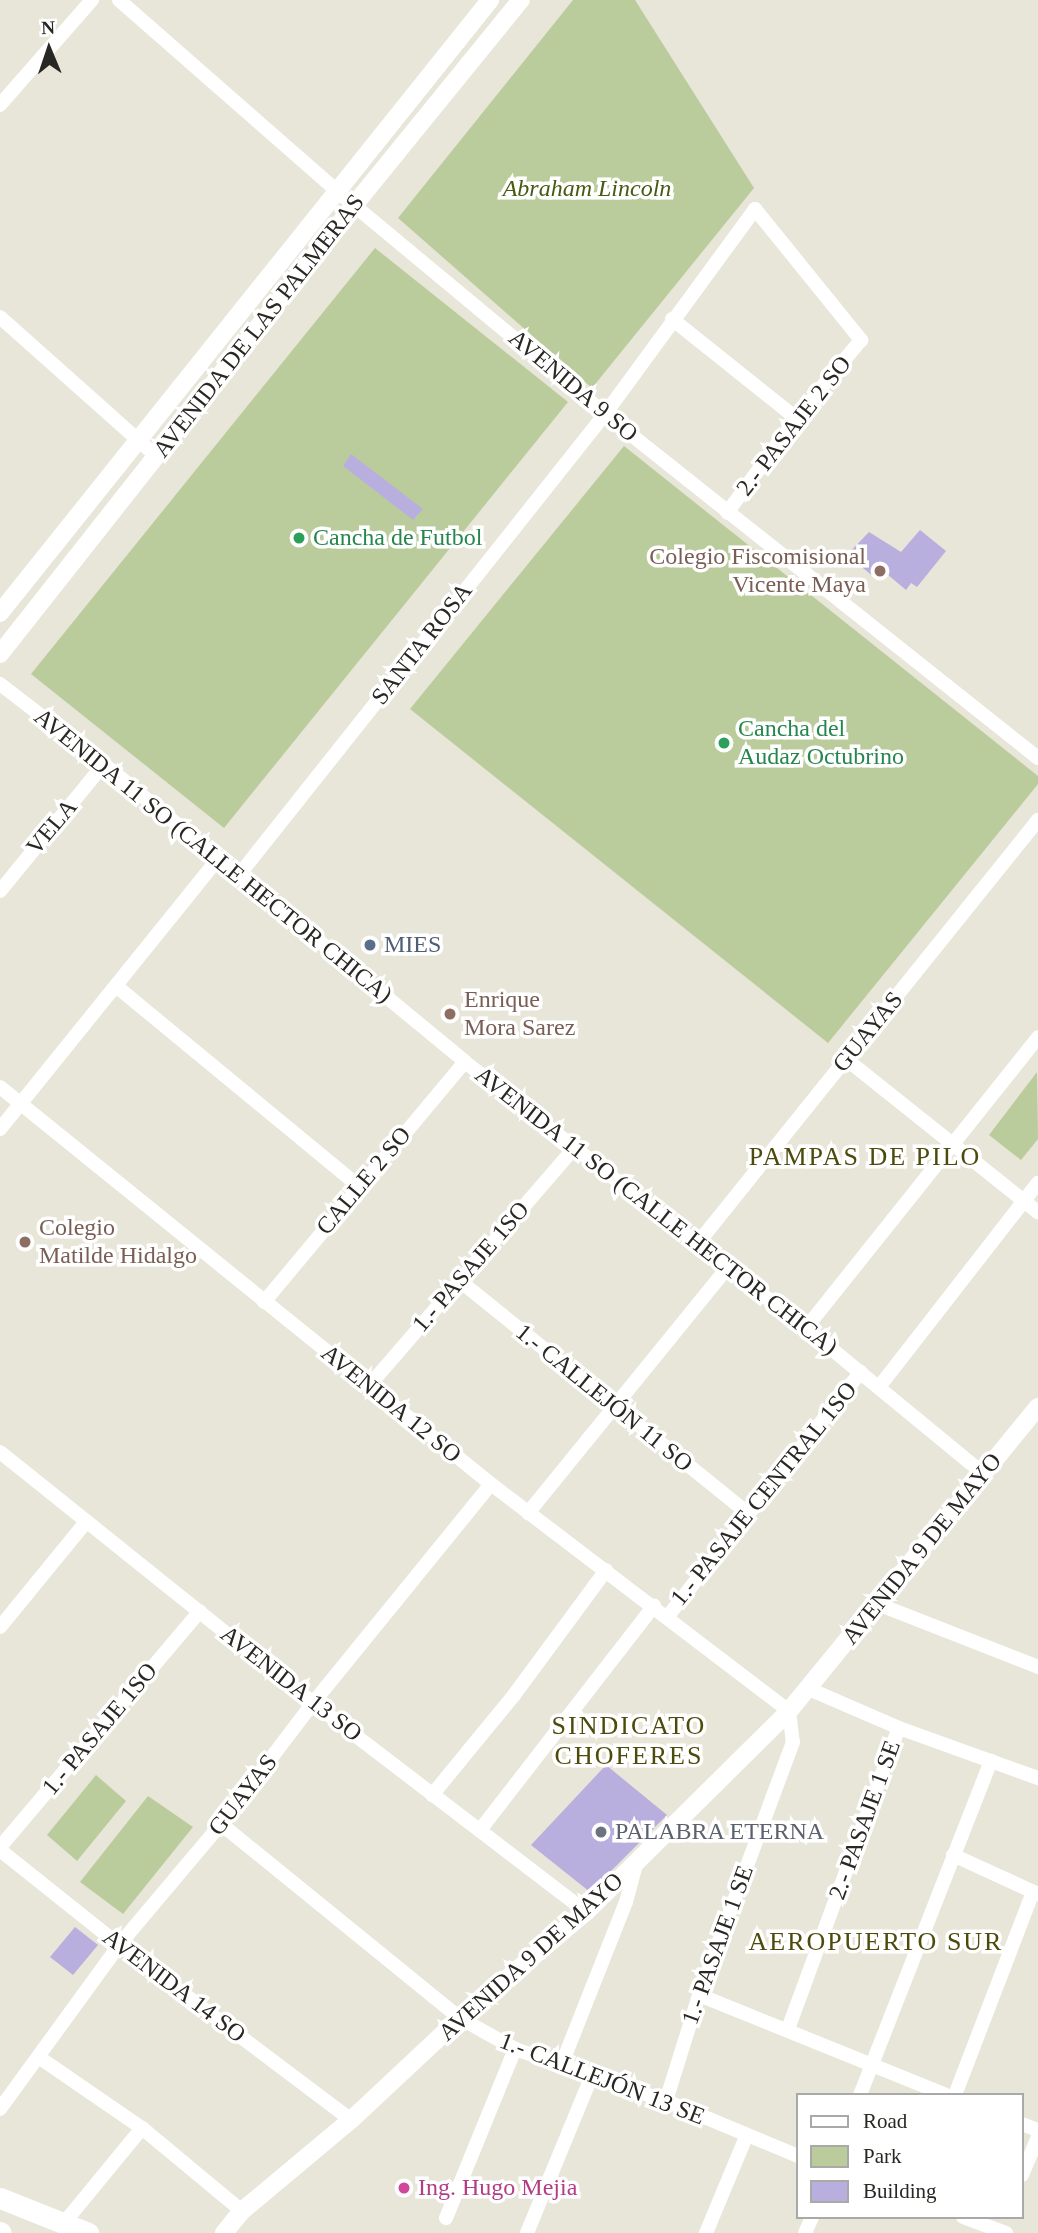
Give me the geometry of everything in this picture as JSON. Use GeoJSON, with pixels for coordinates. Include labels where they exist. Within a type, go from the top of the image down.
{"type":"FeatureCollection","features":[{"type":"Feature","properties":{"kind":"main road"},"geometry":{"type":"LineString","coordinates":[[0,2198],[88,2233]]}},
{"type":"Feature","properties":{"kind":"street"},"geometry":{"type":"LineString","coordinates":[[0,105],[92,0]]}},
{"type":"Feature","properties":{"kind":"street","name":"AVENIDA 9 SO"},"geometry":{"type":"LineString","coordinates":[[119,0],[338,192],[605,414],[1038,758]]}},
{"type":"Feature","properties":{"kind":"street","name":"AVENIDA DE LAS PALMERAS"},"geometry":{"type":"LineString","coordinates":[[0,613],[490,0]]}},
{"type":"Feature","properties":{"kind":"street","name":"AVENIDA DE LAS PALMERAS"},"geometry":{"type":"LineString","coordinates":[[3,643],[521,0]]}},
{"type":"Feature","properties":{"kind":"street","name":"SANTA ROSA"},"geometry":{"type":"LineString","coordinates":[[239,875],[605,414],[755,209],[861,340]]}},
{"type":"Feature","properties":{"kind":"street"},"geometry":{"type":"LineString","coordinates":[[0,317],[156,456]]}},
{"type":"Feature","properties":{"kind":"street"},"geometry":{"type":"LineString","coordinates":[[672,319],[796,418]]}},
{"type":"Feature","properties":{"kind":"street","name":"2.- PASAJE 2 SO"},"geometry":{"type":"LineString","coordinates":[[727,513],[796,418],[861,340]]}},
{"type":"Feature","properties":{"kind":"street","name":"AVENIDA 11 SO (CALLE HECTOR CHICA)"},"geometry":{"type":"LineString","coordinates":[[0,684],[104,764],[466,1062],[806,1328],[984,1474]]}},
{"type":"Feature","properties":{"kind":"street","name":"VELA"},"geometry":{"type":"LineString","coordinates":[[0,891],[104,764]]}},
{"type":"Feature","properties":{"kind":"street","name":"GUAYAS"},"geometry":{"type":"LineString","coordinates":[[698,1243],[1038,820]]}},
{"type":"Feature","properties":{"kind":"street"},"geometry":{"type":"LineString","coordinates":[[0,1129],[219,858]]}},
{"type":"Feature","properties":{"kind":"street"},"geometry":{"type":"LineString","coordinates":[[116,986],[359,1186]]}},
{"type":"Feature","properties":{"kind":"street"},"geometry":{"type":"LineString","coordinates":[[806,1328],[1038,1037]]}},
{"type":"Feature","properties":{"kind":"street"},"geometry":{"type":"LineString","coordinates":[[846,1059],[1038,1212]]}},
{"type":"Feature","properties":{"kind":"street","name":"CALLE 2 SO"},"geometry":{"type":"LineString","coordinates":[[264,1301],[466,1062]]}},
{"type":"Feature","properties":{"kind":"street","name":"AVENIDA 12 SO"},"geometry":{"type":"LineString","coordinates":[[0,1087],[368,1387],[528,1513],[668,1616],[789,1711]]}},
{"type":"Feature","properties":{"kind":"street","name":"1.- PASAJE 1SO"},"geometry":{"type":"LineString","coordinates":[[368,1387],[575,1147]]}},
{"type":"Feature","properties":{"kind":"street","name":"1.- PASAJE CENTRAL 1SO"},"geometry":{"type":"LineString","coordinates":[[879,1387],[1038,1183]]}},
{"type":"Feature","properties":{"kind":"street"},"geometry":{"type":"LineString","coordinates":[[528,1513],[728,1267]]}},
{"type":"Feature","properties":{"kind":"street","name":"1.- CALLEJÓN 11 SO"},"geometry":{"type":"LineString","coordinates":[[460,1281],[749,1514]]}},
{"type":"Feature","properties":{"kind":"street","name":"1.- PASAJE CENTRAL 1SO"},"geometry":{"type":"LineString","coordinates":[[668,1616],[861,1372]]}},
{"type":"Feature","properties":{"kind":"street","name":"AVENIDA 9 DE MAYO"},"geometry":{"type":"LineString","coordinates":[[224,2233],[242,2211],[351,2120],[460,2018],[586,1912],[789,1711],[1038,1407]]}},
{"type":"Feature","properties":{"kind":"street","name":"AVENIDA 13 SO"},"geometry":{"type":"LineString","coordinates":[[0,1452],[313,1703],[586,1912]]}},
{"type":"Feature","properties":{"kind":"street","name":"GUAYAS"},"geometry":{"type":"LineString","coordinates":[[0,2109],[40,2058],[119,1945],[221,1824],[313,1703],[491,1484]]}},
{"type":"Feature","properties":{"kind":"street"},"geometry":{"type":"LineString","coordinates":[[0,1627],[86,1522]]}},
{"type":"Feature","properties":{"kind":"street"},"geometry":{"type":"LineString","coordinates":[[432,1795],[514,1695],[606,1570]]}},
{"type":"Feature","properties":{"kind":"street"},"geometry":{"type":"LineString","coordinates":[[875,1603],[1038,1667]]}},
{"type":"Feature","properties":{"kind":"street","name":"1.- PASAJE CENTRAL 1SO"},"geometry":{"type":"LineString","coordinates":[[480,1830],[654,1606]]}},
{"type":"Feature","properties":{"kind":"street","name":"1.- PASAJE 1SO"},"geometry":{"type":"LineString","coordinates":[[0,1848],[200,1611]]}},
{"type":"Feature","properties":{"kind":"street"},"geometry":{"type":"LineString","coordinates":[[809,1689],[899,1728],[1038,1778]]}},
{"type":"Feature","properties":{"kind":"street","name":"1.- PASAJE 1 SE"},"geometry":{"type":"LineString","coordinates":[[666,2101],[699,1995],[793,1742],[789,1711]]}},
{"type":"Feature","properties":{"kind":"street","name":"2.- PASAJE 1 SE"},"geometry":{"type":"LineString","coordinates":[[788,2029],[899,1728]]}},
{"type":"Feature","properties":{"kind":"street"},"geometry":{"type":"LineString","coordinates":[[861,2093],[991,1760]]}},
{"type":"Feature","properties":{"kind":"street","name":"1.- CALLEJÓN 13 SE"},"geometry":{"type":"LineString","coordinates":[[221,1824],[460,2018],[515,2049],[591,2078],[666,2101],[746,2137],[796,2155]]}},
{"type":"Feature","properties":{"kind":"street","name":"AVENIDA 14 SO"},"geometry":{"type":"LineString","coordinates":[[0,1848],[119,1945],[351,2120]]}},
{"type":"Feature","properties":{"kind":"street"},"geometry":{"type":"LineString","coordinates":[[953,1855],[1035,1893],[956,2093]]}},
{"type":"Feature","properties":{"kind":"street"},"geometry":{"type":"LineString","coordinates":[[561,2066],[626,1902],[637,1861]]}},
{"type":"Feature","properties":{"kind":"street"},"geometry":{"type":"LineString","coordinates":[[699,1995],[941,2093]]}},
{"type":"Feature","properties":{"kind":"street"},"geometry":{"type":"LineString","coordinates":[[446,2218],[515,2049]]}},
{"type":"Feature","properties":{"kind":"street"},"geometry":{"type":"LineString","coordinates":[[40,2058],[142,2128],[242,2211]]}},
{"type":"Feature","properties":{"kind":"street"},"geometry":{"type":"LineString","coordinates":[[527,2233],[591,2078]]}},
{"type":"Feature","properties":{"kind":"street"},"geometry":{"type":"LineString","coordinates":[[64,2223],[142,2128]]}},
{"type":"Feature","properties":{"kind":"street"},"geometry":{"type":"LineString","coordinates":[[706,2233],[746,2137]]}},
{"type":"Feature","properties":{"kind":"street"},"geometry":{"type":"LineString","coordinates":[[1024,2170],[1038,2137]]}},
{"type":"Feature","properties":{"kind":"street"},"geometry":{"type":"LineString","coordinates":[[969,2219],[996,2228]]}},
{"type":"Feature","properties":{"kind":"green space","name":"Abraham Lincoln"},"geometry":{"type":"Polygon","coordinates":[[[573,0],[635,0],[754,188],[592,388],[398,218],[573,0]]]}},
{"type":"Feature","properties":{"kind":"green space","name":"Cancha de Futbol"},"geometry":{"type":"Polygon","coordinates":[[[375,248],[568,402],[224,828],[31,674],[375,248]]]}},
{"type":"Feature","properties":{"kind":"green space","name":"Cancha del Audaz Octubrino"},"geometry":{"type":"Polygon","coordinates":[[[624,446],[1038,776],[1038,784],[828,1043],[410,709],[624,446]]]}},
{"type":"Feature","properties":{"kind":"green space"},"geometry":{"type":"Polygon","coordinates":[[[1037,1072],[1038,1139],[1021,1160],[989,1135],[1037,1072]]]}},
{"type":"Feature","properties":{"kind":"green space"},"geometry":{"type":"Polygon","coordinates":[[[96,1775],[126,1801],[77,1861],[47,1835],[96,1775]]]}},
{"type":"Feature","properties":{"kind":"green space"},"geometry":{"type":"Polygon","coordinates":[[[148,1796],[193,1827],[123,1914],[80,1882],[148,1796]]]}},
{"type":"Feature","properties":{"kind":"building"},"geometry":{"type":"Polygon","coordinates":[[[351,454],[423,509],[413,520],[343,466],[351,454]]]}},
{"type":"Feature","properties":{"kind":"building"},"geometry":{"type":"Polygon","coordinates":[[[920,530],[946,551],[917,587],[911,583],[906,590],[881,569],[874,577],[847,555],[869,532],[901,552],[920,530]]]}},
{"type":"Feature","properties":{"kind":"building","name":"PALABRA ETERNA"},"geometry":{"type":"Polygon","coordinates":[[[606,1765],[667,1815],[590,1892],[531,1845],[606,1765]]]}},
{"type":"Feature","properties":{"kind":"building"},"geometry":{"type":"Polygon","coordinates":[[[75,1927],[98,1945],[73,1975],[50,1957],[75,1927]]]}},
{"type":"Feature","properties":{"kind":"place","name":"Cancha de Futbol"},"geometry":{"type":"Point","coordinates":[299,538]}},
{"type":"Feature","properties":{"kind":"place","name":"Colegio Fiscomisional Vicente Maya"},"geometry":{"type":"Point","coordinates":[880,571]}},
{"type":"Feature","properties":{"kind":"place","name":"Cancha del Audaz Octubrino"},"geometry":{"type":"Point","coordinates":[724,743]}},
{"type":"Feature","properties":{"kind":"place","name":"MIES"},"geometry":{"type":"Point","coordinates":[370,945]}},
{"type":"Feature","properties":{"kind":"place","name":"Enrique Mora Sarez"},"geometry":{"type":"Point","coordinates":[450,1014]}},
{"type":"Feature","properties":{"kind":"place","name":"Colegio Matilde Hidalgo"},"geometry":{"type":"Point","coordinates":[25,1242]}},
{"type":"Feature","properties":{"kind":"place","name":"PALABRA ETERNA"},"geometry":{"type":"Point","coordinates":[601,1832]}},
{"type":"Feature","properties":{"kind":"place","name":"Ing. Hugo Mejia"},"geometry":{"type":"Point","coordinates":[404,2188]}},
{"type":"Feature","properties":{"kind":"district","name":"PAMPAS DE PILO"},"geometry":{"type":"Point","coordinates":[865,1157]}},
{"type":"Feature","properties":{"kind":"district","name":"SINDICATO CHOFERES"},"geometry":{"type":"Point","coordinates":[629,1741]}},
{"type":"Feature","properties":{"kind":"district","name":"AEROPUERTO SUR"},"geometry":{"type":"Point","coordinates":[876,1942]}}]}
